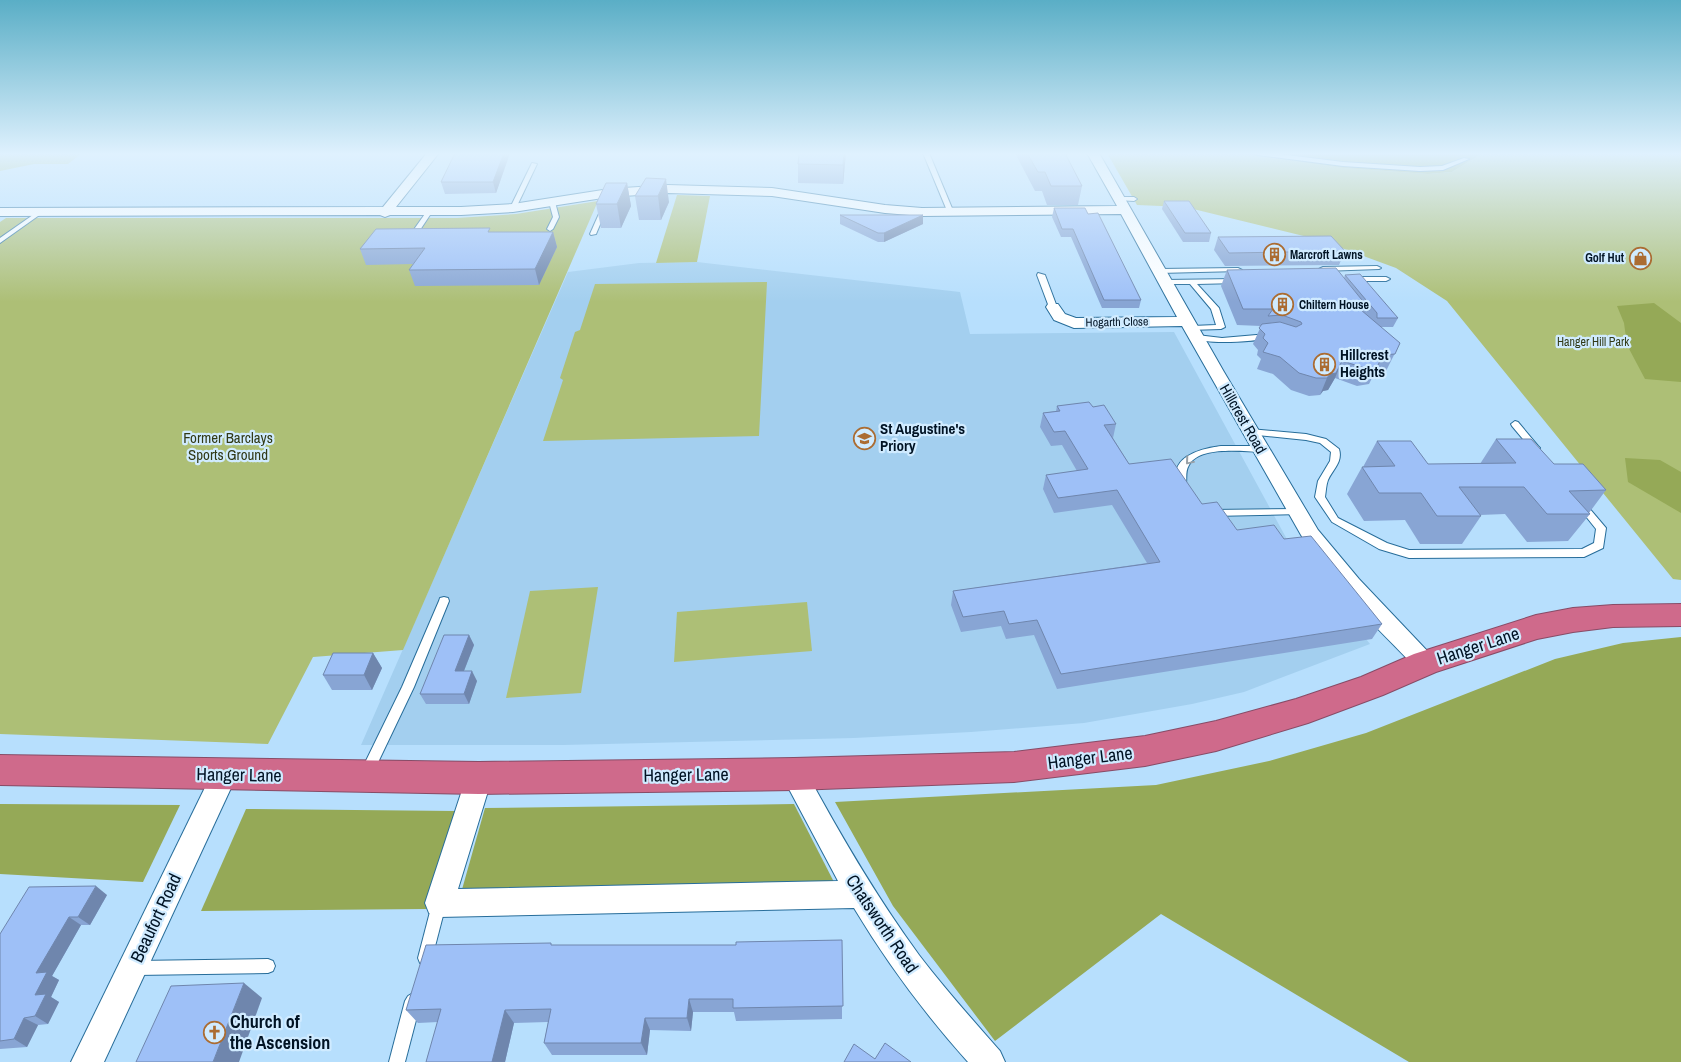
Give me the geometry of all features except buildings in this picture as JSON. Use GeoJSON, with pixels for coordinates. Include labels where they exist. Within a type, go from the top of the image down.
{"type":"FeatureCollection","features":[{"type":"Feature","properties":{"kind":"highway","name":"Hanger Lane"},"geometry":{"type":"LineString","coordinates":[[0,770],[479,778],[794,774],[1014,767],[1145,751],[1216,736],[1296,713],[1372,686],[1425,663],[1536,627],[1573,620],[1612,616],[1681,615]]}},
{"type":"Feature","properties":{"kind":"street"},"geometry":{"type":"LineString","coordinates":[[385,213],[393,203]]}},
{"type":"Feature","properties":{"kind":"street"},"geometry":{"type":"LineString","coordinates":[[0,212],[385,213],[513,208],[548,203]]}},
{"type":"Feature","properties":{"kind":"street"},"geometry":{"type":"LineString","coordinates":[[837,203],[885,209],[951,213],[1126,203]]}},
{"type":"Feature","properties":{"kind":"street","name":"Hillcrest Road"},"geometry":{"type":"LineString","coordinates":[[1126,203],[1192,329],[1297,512],[1326,556],[1425,663]]}},
{"type":"Feature","properties":{"kind":"street","name":"Hogarth Close"},"geometry":{"type":"LineString","coordinates":[[1052,307],[1059,317],[1074,323],[1192,329]]}},
{"type":"Feature","properties":{"kind":"street","name":"Chatsworth Road"},"geometry":{"type":"LineString","coordinates":[[794,774],[859,894],[927,990],[989,1062]]}},
{"type":"Feature","properties":{"kind":"street","name":"Beaufort Road"},"geometry":{"type":"LineString","coordinates":[[88,1062],[224,775]]}},
{"type":"Feature","properties":{"kind":"street"},"geometry":{"type":"LineString","coordinates":[[479,778],[439,903],[859,894]]}},
{"type":"Feature","properties":{"kind":"lane"},"geometry":{"type":"LineString","coordinates":[[513,208],[516,203]]}},
{"type":"Feature","properties":{"kind":"lane"},"geometry":{"type":"LineString","coordinates":[[550,229],[556,217],[552,203]]}},
{"type":"Feature","properties":{"kind":"lane"},"geometry":{"type":"LineString","coordinates":[[593,234],[605,203]]}},
{"type":"Feature","properties":{"kind":"lane"},"geometry":{"type":"LineString","coordinates":[[947,203],[951,213]]}},
{"type":"Feature","properties":{"kind":"lane"},"geometry":{"type":"LineString","coordinates":[[0,241],[42,211]]}},
{"type":"Feature","properties":{"kind":"lane"},"geometry":{"type":"LineString","coordinates":[[429,212],[413,234],[429,235]]}},
{"type":"Feature","properties":{"kind":"lane"},"geometry":{"type":"LineString","coordinates":[[1318,269],[1378,268]]}},
{"type":"Feature","properties":{"kind":"lane"},"geometry":{"type":"LineString","coordinates":[[1163,276],[1249,270]]}},
{"type":"Feature","properties":{"kind":"lane"},"geometry":{"type":"LineString","coordinates":[[1041,276],[1052,307]]}},
{"type":"Feature","properties":{"kind":"lane"},"geometry":{"type":"LineString","coordinates":[[1163,276],[1192,282],[1242,281]]}},
{"type":"Feature","properties":{"kind":"lane"},"geometry":{"type":"LineString","coordinates":[[1340,279],[1386,279]]}},
{"type":"Feature","properties":{"kind":"lane"},"geometry":{"type":"LineString","coordinates":[[1192,282],[1215,308],[1221,327],[1192,329]]}},
{"type":"Feature","properties":{"kind":"lane"},"geometry":{"type":"LineString","coordinates":[[1192,329],[1222,340],[1275,335]]}},
{"type":"Feature","properties":{"kind":"lane"},"geometry":{"type":"LineString","coordinates":[[1515,424],[1540,454]]}},
{"type":"Feature","properties":{"kind":"lane"},"geometry":{"type":"LineString","coordinates":[[1250,432],[1306,436],[1323,441],[1336,451],[1335,461],[1323,480],[1320,498],[1335,520],[1382,546],[1409,554],[1584,553],[1599,545],[1601,528],[1577,499]]}},
{"type":"Feature","properties":{"kind":"lane"},"geometry":{"type":"LineString","coordinates":[[1184,493],[1181,484],[1181,473],[1184,465],[1196,453],[1211,449],[1260,448]]}},
{"type":"Feature","properties":{"kind":"lane"},"geometry":{"type":"LineString","coordinates":[[1206,512],[1297,512]]}},
{"type":"Feature","properties":{"kind":"lane"},"geometry":{"type":"LineString","coordinates":[[364,776],[408,687],[444,601]]}},
{"type":"Feature","properties":{"kind":"lane"},"geometry":{"type":"LineString","coordinates":[[422,968],[439,903]]}},
{"type":"Feature","properties":{"kind":"lane"},"geometry":{"type":"LineString","coordinates":[[132,968],[268,966]]}},
{"type":"Feature","properties":{"kind":"lane"},"geometry":{"type":"LineString","coordinates":[[397,1062],[417,987]]}},
{"type":"Feature","properties":{"kind":"shaded area","name":"St Augustine's Priory"},"geometry":{"type":"Polygon","coordinates":[[[697,262],[960,292],[970,334],[1174,332],[1289,543],[1370,644],[1244,692],[1192,704],[1084,723],[971,732],[854,738],[563,745],[361,745],[568,272],[639,263],[697,262]]]}},
{"type":"Feature","properties":{"kind":"green space","name":"Former Barclays Sports Ground"},"geometry":{"type":"Polygon","coordinates":[[[597,203],[403,650],[313,657],[268,744],[0,734],[0,222],[6,218],[457,218],[516,214],[597,203]]]}},
{"type":"Feature","properties":{"kind":"green space"},"geometry":{"type":"Polygon","coordinates":[[[675,203],[709,203],[697,262],[656,263],[675,203]]]}},
{"type":"Feature","properties":{"kind":"green space","name":"Hanger Hill Park"},"geometry":{"type":"Polygon","coordinates":[[[1136,203],[1681,203],[1681,580],[1673,579],[1447,301],[1396,268],[1320,240],[1185,207],[1137,205],[1136,203]]]}},
{"type":"Feature","properties":{"kind":"green space"},"geometry":{"type":"Polygon","coordinates":[[[767,282],[759,436],[543,441],[563,380],[560,378],[575,332],[580,330],[595,284],[767,282]]]}},
{"type":"Feature","properties":{"kind":"green space"},"geometry":{"type":"Polygon","coordinates":[[[1654,303],[1681,323],[1681,382],[1645,379],[1627,345],[1624,323],[1617,306],[1654,303]]]}},
{"type":"Feature","properties":{"kind":"green space"},"geometry":{"type":"Polygon","coordinates":[[[1625,458],[1660,460],[1681,472],[1681,513],[1628,482],[1625,458]]]}},
{"type":"Feature","properties":{"kind":"green space"},"geometry":{"type":"Polygon","coordinates":[[[598,587],[581,693],[506,698],[530,591],[598,587]]]}},
{"type":"Feature","properties":{"kind":"green space"},"geometry":{"type":"Polygon","coordinates":[[[807,602],[812,651],[674,662],[677,612],[807,602]]]}},
{"type":"Feature","properties":{"kind":"green space"},"geometry":{"type":"Polygon","coordinates":[[[1681,637],[1681,1062],[1409,1062],[1161,914],[995,1041],[893,906],[835,802],[1156,785],[1269,761],[1366,733],[1555,659],[1623,643],[1681,637]]]}},
{"type":"Feature","properties":{"kind":"green space"},"geometry":{"type":"Polygon","coordinates":[[[0,804],[180,805],[143,882],[0,874],[0,804]]]}},
{"type":"Feature","properties":{"kind":"green space"},"geometry":{"type":"Polygon","coordinates":[[[794,804],[836,886],[461,893],[485,808],[794,804]]]}},
{"type":"Feature","properties":{"kind":"green space"},"geometry":{"type":"Polygon","coordinates":[[[246,809],[455,811],[426,909],[201,911],[246,809]]]}},
{"type":"Feature","properties":{"kind":"place","name":"Marcroft Lawns"},"geometry":{"type":"Point","coordinates":[1274,255]}},
{"type":"Feature","properties":{"kind":"place","name":"Golf Hut"},"geometry":{"type":"Point","coordinates":[1640,258]}},
{"type":"Feature","properties":{"kind":"place","name":"Chiltern House"},"geometry":{"type":"Point","coordinates":[1283,305]}},
{"type":"Feature","properties":{"kind":"place","name":"Hillcrest Heights"},"geometry":{"type":"Point","coordinates":[1324,364]}},
{"type":"Feature","properties":{"kind":"place","name":"St Augustine's Priory"},"geometry":{"type":"Point","coordinates":[864,438]}},
{"type":"Feature","properties":{"kind":"place","name":"Church of the Ascension"},"geometry":{"type":"Point","coordinates":[214,1032]}}]}
